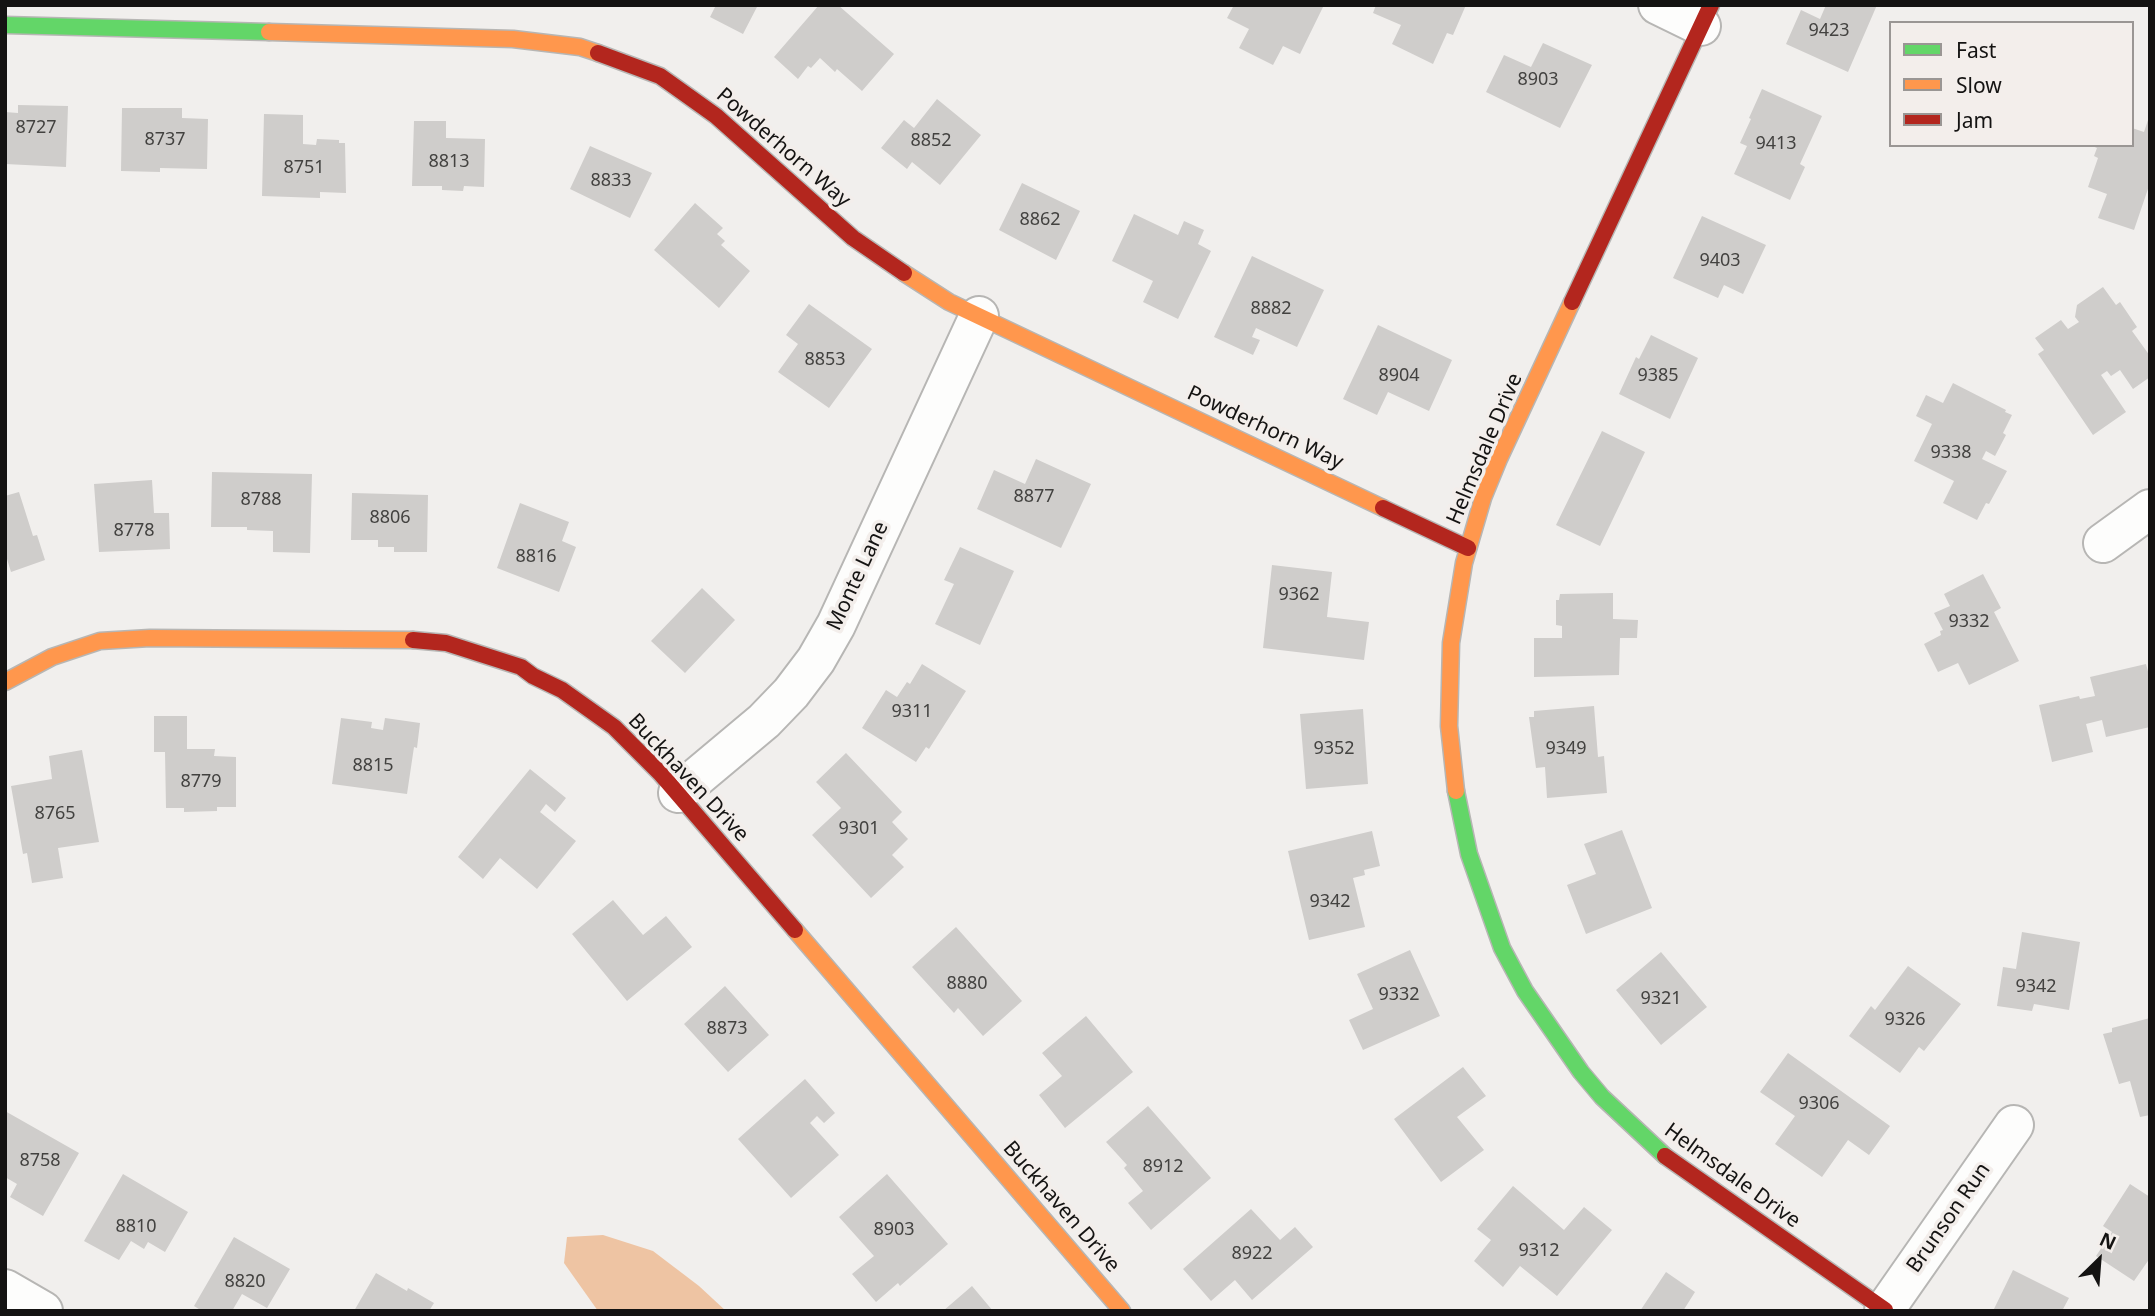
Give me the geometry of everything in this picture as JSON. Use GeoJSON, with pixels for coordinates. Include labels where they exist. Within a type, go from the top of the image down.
{"type":"FeatureCollection","features":[{"type":"Feature","properties":{"kind":"street"},"geometry":{"type":"LineString","coordinates":[[1658,5],[1706,15]]}},
{"type":"Feature","properties":{"kind":"street","name":"Helmsdale Drive"},"geometry":{"type":"LineString","coordinates":[[1706,15],[1499,459],[1468,548],[1457,596],[1449,661],[1452,775],[1461,824],[1479,886],[1502,948],[1525,991],[1581,1072],[1602,1097],[1674,1164],[1885,1310]]}},
{"type":"Feature","properties":{"kind":"street","name":"Powderhorn Way"},"geometry":{"type":"LineString","coordinates":[[5,25],[513,38],[580,47],[613,57],[660,76],[716,116],[853,238],[921,285],[979,316],[1468,548]]}},
{"type":"Feature","properties":{"kind":"street","name":"Monte Lane"},"geometry":{"type":"LineString","coordinates":[[678,793],[764,721],[791,693],[816,660],[836,625],[979,316]]}},
{"type":"Feature","properties":{"kind":"street"},"geometry":{"type":"LineString","coordinates":[[2103,543],[2150,509]]}},
{"type":"Feature","properties":{"kind":"street","name":"Buckhaven Drive"},"geometry":{"type":"LineString","coordinates":[[5,682],[52,657],[100,641],[150,638],[400,639],[446,643],[521,667],[562,690],[614,727],[678,793],[1122,1311]]}},
{"type":"Feature","properties":{"kind":"street","name":"Brunson Run"},"geometry":{"type":"LineString","coordinates":[[1885,1310],[2014,1125]]}},
{"type":"Feature","properties":{"kind":"street"},"geometry":{"type":"LineString","coordinates":[[5,1289],[43,1311]]}},
{"type":"Feature","properties":{"kind":"shaded area"},"geometry":{"type":"Polygon","coordinates":[[[603,1235],[653,1251],[699,1286],[726,1311],[598,1311],[564,1263],[567,1237],[603,1235]]]}},
{"type":"Feature","properties":{"kind":"building"},"geometry":{"type":"Polygon","coordinates":[[[716,5],[758,5],[743,34],[710,17],[716,5]]]}},
{"type":"Feature","properties":{"kind":"building"},"geometry":{"type":"Polygon","coordinates":[[[819,5],[838,5],[894,54],[862,91],[820,58],[811,68],[808,66],[798,79],[774,57],[819,5]]]}},
{"type":"Feature","properties":{"kind":"building"},"geometry":{"type":"Polygon","coordinates":[[[1234,5],[1324,5],[1300,54],[1283,46],[1273,65],[1239,48],[1249,29],[1227,18],[1234,5]]]}},
{"type":"Feature","properties":{"kind":"building"},"geometry":{"type":"Polygon","coordinates":[[[1376,5],[1466,5],[1453,35],[1447,33],[1433,64],[1392,44],[1401,25],[1373,13],[1376,5]]]}},
{"type":"Feature","properties":{"kind":"building"},"geometry":{"type":"Polygon","coordinates":[[[1826,5],[1877,5],[1848,72],[1786,44],[1801,10],[1820,19],[1826,5]]]}},
{"type":"Feature","properties":{"kind":"building"},"geometry":{"type":"Polygon","coordinates":[[[1543,43],[1592,65],[1560,128],[1486,92],[1504,55],[1531,67],[1543,43]]]}},
{"type":"Feature","properties":{"kind":"building"},"geometry":{"type":"Polygon","coordinates":[[[1762,89],[1822,116],[1800,164],[1805,167],[1790,200],[1734,174],[1747,146],[1740,143],[1762,89]]]}},
{"type":"Feature","properties":{"kind":"building"},"geometry":{"type":"Polygon","coordinates":[[[937,99],[981,135],[940,185],[912,162],[907,169],[881,148],[904,120],[914,128],[937,99]]]}},
{"type":"Feature","properties":{"kind":"building"},"geometry":{"type":"Polygon","coordinates":[[[18,105],[68,106],[66,167],[5,164],[5,112],[18,113],[18,105]]]}},
{"type":"Feature","properties":{"kind":"building"},"geometry":{"type":"Polygon","coordinates":[[[122,108],[182,108],[182,118],[208,119],[207,169],[121,171],[122,108]]]}},
{"type":"Feature","properties":{"kind":"building"},"geometry":{"type":"Polygon","coordinates":[[[264,114],[303,115],[303,144],[316,145],[317,139],[339,140],[339,143],[345,143],[346,193],[320,192],[320,198],[262,196],[264,114]]]}},
{"type":"Feature","properties":{"kind":"building"},"geometry":{"type":"Polygon","coordinates":[[[2149,117],[2150,183],[2134,230],[2098,218],[2107,194],[2088,187],[2098,158],[2094,156],[2097,148],[2095,147],[2134,147],[2134,129],[2144,132],[2149,117]]]}},
{"type":"Feature","properties":{"kind":"building"},"geometry":{"type":"Polygon","coordinates":[[[414,121],[446,121],[446,138],[485,139],[484,187],[464,186],[463,191],[442,190],[442,186],[412,186],[414,121]]]}},
{"type":"Feature","properties":{"kind":"building"},"geometry":{"type":"Polygon","coordinates":[[[590,146],[652,173],[630,218],[570,189],[590,146]]]}},
{"type":"Feature","properties":{"kind":"building"},"geometry":{"type":"Polygon","coordinates":[[[1022,183],[1080,211],[1056,260],[999,230],[1022,183]]]}},
{"type":"Feature","properties":{"kind":"building"},"geometry":{"type":"Polygon","coordinates":[[[695,203],[723,228],[717,234],[725,241],[721,245],[750,271],[719,308],[654,250],[695,203]]]}},
{"type":"Feature","properties":{"kind":"building"},"geometry":{"type":"Polygon","coordinates":[[[1134,214],[1178,235],[1184,221],[1204,230],[1198,244],[1211,251],[1178,319],[1143,302],[1153,281],[1112,261],[1134,214]]]}},
{"type":"Feature","properties":{"kind":"building"},"geometry":{"type":"Polygon","coordinates":[[[1702,216],[1766,245],[1743,294],[1724,285],[1718,298],[1673,278],[1702,216]]]}},
{"type":"Feature","properties":{"kind":"building"},"geometry":{"type":"Polygon","coordinates":[[[1252,256],[1324,290],[1297,347],[1256,328],[1252,337],[1260,340],[1253,355],[1214,337],[1252,256]]]}},
{"type":"Feature","properties":{"kind":"building"},"geometry":{"type":"Polygon","coordinates":[[[2103,287],[2116,305],[2120,302],[2137,327],[2132,331],[2150,356],[2150,377],[2133,389],[2120,370],[2111,376],[2107,371],[2101,375],[2126,412],[2093,435],[2038,354],[2044,350],[2035,338],[2061,320],[2068,329],[2079,322],[2075,317],[2077,305],[2103,287]]]}},
{"type":"Feature","properties":{"kind":"building"},"geometry":{"type":"Polygon","coordinates":[[[809,304],[872,349],[829,408],[778,372],[798,344],[786,335],[809,304]]]}},
{"type":"Feature","properties":{"kind":"building"},"geometry":{"type":"Polygon","coordinates":[[[1378,325],[1452,360],[1429,411],[1388,392],[1377,415],[1343,399],[1378,325]]]}},
{"type":"Feature","properties":{"kind":"building"},"geometry":{"type":"Polygon","coordinates":[[[1651,335],[1698,358],[1670,419],[1619,394],[1636,357],[1639,359],[1651,335]]]}},
{"type":"Feature","properties":{"kind":"building"},"geometry":{"type":"Polygon","coordinates":[[[1953,383],[2012,415],[2003,433],[2006,435],[1995,456],[1986,451],[1982,459],[2007,471],[1977,520],[1943,503],[1954,481],[1914,461],[1932,424],[1916,416],[1926,395],[1943,403],[1953,383]]]}},
{"type":"Feature","properties":{"kind":"building"},"geometry":{"type":"Polygon","coordinates":[[[1602,431],[1645,452],[1600,546],[1556,525],[1602,431]]]}},
{"type":"Feature","properties":{"kind":"building"},"geometry":{"type":"Polygon","coordinates":[[[1036,459],[1091,484],[1061,548],[977,509],[994,470],[1025,484],[1036,459]]]}},
{"type":"Feature","properties":{"kind":"building"},"geometry":{"type":"Polygon","coordinates":[[[212,472],[312,474],[310,553],[273,552],[273,531],[247,530],[247,527],[211,527],[212,472]]]}},
{"type":"Feature","properties":{"kind":"building"},"geometry":{"type":"Polygon","coordinates":[[[152,480],[154,513],[169,513],[170,549],[99,552],[94,484],[152,480]]]}},
{"type":"Feature","properties":{"kind":"building"},"geometry":{"type":"Polygon","coordinates":[[[19,492],[33,536],[37,535],[45,560],[11,572],[5,559],[5,496],[19,492]]]}},
{"type":"Feature","properties":{"kind":"building"},"geometry":{"type":"Polygon","coordinates":[[[352,493],[428,495],[427,552],[394,552],[394,547],[378,547],[378,540],[351,540],[352,493]]]}},
{"type":"Feature","properties":{"kind":"building"},"geometry":{"type":"Polygon","coordinates":[[[520,503],[569,522],[562,541],[576,547],[559,592],[497,568],[520,503]]]}},
{"type":"Feature","properties":{"kind":"building"},"geometry":{"type":"Polygon","coordinates":[[[960,547],[1014,571],[980,645],[935,624],[954,584],[944,580],[960,547]]]}},
{"type":"Feature","properties":{"kind":"building"},"geometry":{"type":"Polygon","coordinates":[[[1272,565],[1332,572],[1327,617],[1369,622],[1364,660],[1263,648],[1272,565]]]}},
{"type":"Feature","properties":{"kind":"building"},"geometry":{"type":"Polygon","coordinates":[[[1983,574],[2001,608],[1994,612],[2019,661],[1969,685],[1958,663],[1938,672],[1924,644],[1941,635],[1940,631],[1943,630],[1934,613],[1950,606],[1944,594],[1983,574]]]}},
{"type":"Feature","properties":{"kind":"building"},"geometry":{"type":"Polygon","coordinates":[[[702,588],[735,620],[685,673],[651,641],[702,588]]]}},
{"type":"Feature","properties":{"kind":"building"},"geometry":{"type":"Polygon","coordinates":[[[1613,593],[1613,619],[1638,620],[1637,638],[1620,638],[1619,675],[1534,677],[1534,638],[1562,638],[1562,626],[1556,625],[1556,600],[1559,600],[1560,594],[1613,593]]]}},
{"type":"Feature","properties":{"kind":"building"},"geometry":{"type":"Polygon","coordinates":[[[922,664],[966,691],[929,749],[926,747],[916,762],[862,728],[886,690],[897,697],[907,682],[910,684],[922,664]]]}},
{"type":"Feature","properties":{"kind":"building"},"geometry":{"type":"Polygon","coordinates":[[[2146,664],[2150,679],[2150,727],[2106,737],[2102,720],[2086,724],[2093,752],[2052,762],[2039,705],[2079,696],[2080,699],[2095,696],[2090,677],[2146,664]]]}},
{"type":"Feature","properties":{"kind":"building"},"geometry":{"type":"Polygon","coordinates":[[[1594,706],[1598,757],[1604,756],[1607,793],[1547,798],[1545,767],[1536,768],[1529,717],[1534,717],[1534,711],[1594,706]]]}},
{"type":"Feature","properties":{"kind":"building"},"geometry":{"type":"Polygon","coordinates":[[[1363,709],[1368,784],[1306,789],[1300,714],[1363,709]]]}},
{"type":"Feature","properties":{"kind":"building"},"geometry":{"type":"Polygon","coordinates":[[[154,716],[187,716],[187,749],[215,749],[214,756],[236,757],[236,807],[217,807],[217,811],[184,812],[184,808],[166,808],[165,752],[154,752],[154,716]]]}},
{"type":"Feature","properties":{"kind":"building"},"geometry":{"type":"Polygon","coordinates":[[[341,718],[372,722],[371,728],[383,730],[385,718],[420,723],[407,794],[332,784],[341,718]]]}},
{"type":"Feature","properties":{"kind":"building"},"geometry":{"type":"Polygon","coordinates":[[[82,750],[99,842],[58,848],[63,878],[32,883],[27,853],[23,854],[11,786],[52,779],[49,756],[82,750]]]}},
{"type":"Feature","properties":{"kind":"building"},"geometry":{"type":"Polygon","coordinates":[[[846,753],[902,812],[892,822],[908,839],[892,855],[904,867],[871,898],[812,835],[841,808],[816,782],[846,753]]]}},
{"type":"Feature","properties":{"kind":"building"},"geometry":{"type":"Polygon","coordinates":[[[530,769],[566,798],[555,812],[546,804],[540,812],[576,841],[537,889],[500,858],[483,879],[458,857],[530,769]]]}},
{"type":"Feature","properties":{"kind":"building"},"geometry":{"type":"Polygon","coordinates":[[[1622,830],[1652,908],[1586,934],[1567,885],[1596,874],[1584,844],[1622,830]]]}},
{"type":"Feature","properties":{"kind":"building"},"geometry":{"type":"Polygon","coordinates":[[[1372,831],[1380,866],[1364,870],[1365,875],[1353,878],[1365,927],[1309,940],[1288,851],[1372,831]]]}},
{"type":"Feature","properties":{"kind":"building"},"geometry":{"type":"Polygon","coordinates":[[[613,900],[643,935],[666,916],[692,947],[627,1001],[572,934],[613,900]]]}},
{"type":"Feature","properties":{"kind":"building"},"geometry":{"type":"Polygon","coordinates":[[[956,927],[1022,1001],[983,1036],[958,1008],[954,1013],[912,967],[956,927]]]}},
{"type":"Feature","properties":{"kind":"building"},"geometry":{"type":"Polygon","coordinates":[[[2022,932],[2080,942],[2069,1010],[2034,1004],[2032,1011],[1997,1006],[2003,967],[2016,969],[2022,932]]]}},
{"type":"Feature","properties":{"kind":"building"},"geometry":{"type":"Polygon","coordinates":[[[1410,950],[1440,1016],[1363,1050],[1349,1020],[1373,1009],[1357,974],[1410,950]]]}},
{"type":"Feature","properties":{"kind":"building"},"geometry":{"type":"Polygon","coordinates":[[[1661,952],[1707,1007],[1661,1045],[1616,990],[1661,952]]]}},
{"type":"Feature","properties":{"kind":"building"},"geometry":{"type":"Polygon","coordinates":[[[1908,966],[1961,1004],[1924,1051],[1919,1047],[1900,1073],[1849,1036],[1871,1006],[1875,1010],[1908,966]]]}},
{"type":"Feature","properties":{"kind":"building"},"geometry":{"type":"Polygon","coordinates":[[[725,986],[769,1035],[728,1072],[684,1024],[725,986]]]}},
{"type":"Feature","properties":{"kind":"building"},"geometry":{"type":"Polygon","coordinates":[[[1086,1016],[1133,1072],[1065,1128],[1039,1095],[1062,1076],[1042,1053],[1086,1016]]]}},
{"type":"Feature","properties":{"kind":"building"},"geometry":{"type":"Polygon","coordinates":[[[2150,1018],[2150,1115],[2140,1117],[2130,1081],[2119,1084],[2103,1034],[2112,1032],[2112,1028],[2150,1018]]]}},
{"type":"Feature","properties":{"kind":"building"},"geometry":{"type":"Polygon","coordinates":[[[1788,1053],[1890,1126],[1869,1155],[1848,1140],[1822,1177],[1775,1144],[1795,1116],[1760,1092],[1788,1053]]]}},
{"type":"Feature","properties":{"kind":"building"},"geometry":{"type":"Polygon","coordinates":[[[1463,1067],[1486,1096],[1457,1117],[1484,1150],[1441,1182],[1394,1119],[1463,1067]]]}},
{"type":"Feature","properties":{"kind":"building"},"geometry":{"type":"Polygon","coordinates":[[[805,1079],[835,1113],[824,1123],[817,1116],[810,1123],[839,1155],[791,1198],[738,1139],[805,1079]]]}},
{"type":"Feature","properties":{"kind":"building"},"geometry":{"type":"Polygon","coordinates":[[[1148,1106],[1211,1178],[1151,1230],[1128,1203],[1143,1191],[1124,1168],[1127,1165],[1106,1142],[1148,1106]]]}},
{"type":"Feature","properties":{"kind":"building"},"geometry":{"type":"Polygon","coordinates":[[[5,1111],[79,1153],[43,1216],[10,1197],[17,1184],[5,1177],[5,1111]]]}},
{"type":"Feature","properties":{"kind":"building"},"geometry":{"type":"Polygon","coordinates":[[[123,1174],[188,1212],[165,1252],[148,1242],[144,1249],[131,1241],[119,1260],[84,1241],[123,1174]]]}},
{"type":"Feature","properties":{"kind":"building"},"geometry":{"type":"Polygon","coordinates":[[[887,1174],[948,1244],[900,1286],[898,1283],[876,1302],[852,1274],[874,1256],[839,1217],[887,1174]]]}},
{"type":"Feature","properties":{"kind":"building"},"geometry":{"type":"Polygon","coordinates":[[[2130,1184],[2150,1197],[2150,1258],[2134,1281],[2096,1256],[2112,1232],[2103,1226],[2130,1184]]]}},
{"type":"Feature","properties":{"kind":"building"},"geometry":{"type":"Polygon","coordinates":[[[1513,1186],[1564,1230],[1584,1207],[1612,1230],[1557,1296],[1520,1266],[1503,1287],[1474,1261],[1491,1240],[1477,1229],[1513,1186]]]}},
{"type":"Feature","properties":{"kind":"building"},"geometry":{"type":"Polygon","coordinates":[[[1251,1209],[1280,1240],[1295,1227],[1313,1247],[1252,1300],[1235,1280],[1211,1301],[1183,1269],[1251,1209]]]}},
{"type":"Feature","properties":{"kind":"building"},"geometry":{"type":"Polygon","coordinates":[[[234,1237],[290,1269],[267,1308],[242,1294],[232,1311],[202,1311],[194,1306],[234,1237]]]}},
{"type":"Feature","properties":{"kind":"building"},"geometry":{"type":"Polygon","coordinates":[[[2013,1270],[2069,1298],[2062,1311],[1993,1311],[2013,1270]]]}},
{"type":"Feature","properties":{"kind":"building"},"geometry":{"type":"Polygon","coordinates":[[[1666,1272],[1695,1292],[1683,1311],[1640,1311],[1666,1272]]]}},
{"type":"Feature","properties":{"kind":"building"},"geometry":{"type":"Polygon","coordinates":[[[376,1273],[434,1303],[429,1311],[354,1311],[376,1273]]]}},
{"type":"Feature","properties":{"kind":"building"},"geometry":{"type":"Polygon","coordinates":[[[972,1286],[993,1311],[943,1311],[972,1286]]]}},
{"type":"Feature","properties":{"kind":"traffic: fast"},"geometry":{"type":"LineString","coordinates":[[5,25],[269,32]]}},
{"type":"Feature","properties":{"kind":"traffic: fast"},"geometry":{"type":"LineString","coordinates":[[1456,791],[1469,854],[1502,948],[1525,991],[1581,1072],[1602,1097],[1665,1156]]}},
{"type":"Feature","properties":{"kind":"traffic: slow"},"geometry":{"type":"LineString","coordinates":[[269,32],[513,39],[580,47],[598,53]]}},
{"type":"Feature","properties":{"kind":"traffic: slow"},"geometry":{"type":"LineString","coordinates":[[904,273],[949,302],[1383,508]]}},
{"type":"Feature","properties":{"kind":"traffic: slow"},"geometry":{"type":"LineString","coordinates":[[1456,791],[1449,726],[1451,643],[1464,563],[1483,498],[1499,459],[1572,302]]}},
{"type":"Feature","properties":{"kind":"traffic: slow"},"geometry":{"type":"LineString","coordinates":[[5,682],[52,657],[100,641],[150,638],[413,640]]}},
{"type":"Feature","properties":{"kind":"traffic: slow"},"geometry":{"type":"LineString","coordinates":[[795,930],[1122,1311]]}},
{"type":"Feature","properties":{"kind":"traffic: jam"},"geometry":{"type":"LineString","coordinates":[[1572,302],[1711,5]]}},
{"type":"Feature","properties":{"kind":"traffic: jam"},"geometry":{"type":"LineString","coordinates":[[598,53],[660,76],[716,116],[853,238],[904,273]]}},
{"type":"Feature","properties":{"kind":"traffic: jam"},"geometry":{"type":"LineString","coordinates":[[1383,508],[1468,548]]}},
{"type":"Feature","properties":{"kind":"traffic: jam"},"geometry":{"type":"LineString","coordinates":[[413,640],[446,643],[521,667],[562,690],[614,727],[660,773],[795,930]]}},
{"type":"Feature","properties":{"kind":"traffic: jam"},"geometry":{"type":"LineString","coordinates":[[1665,1156],[1885,1310]]}}]}
